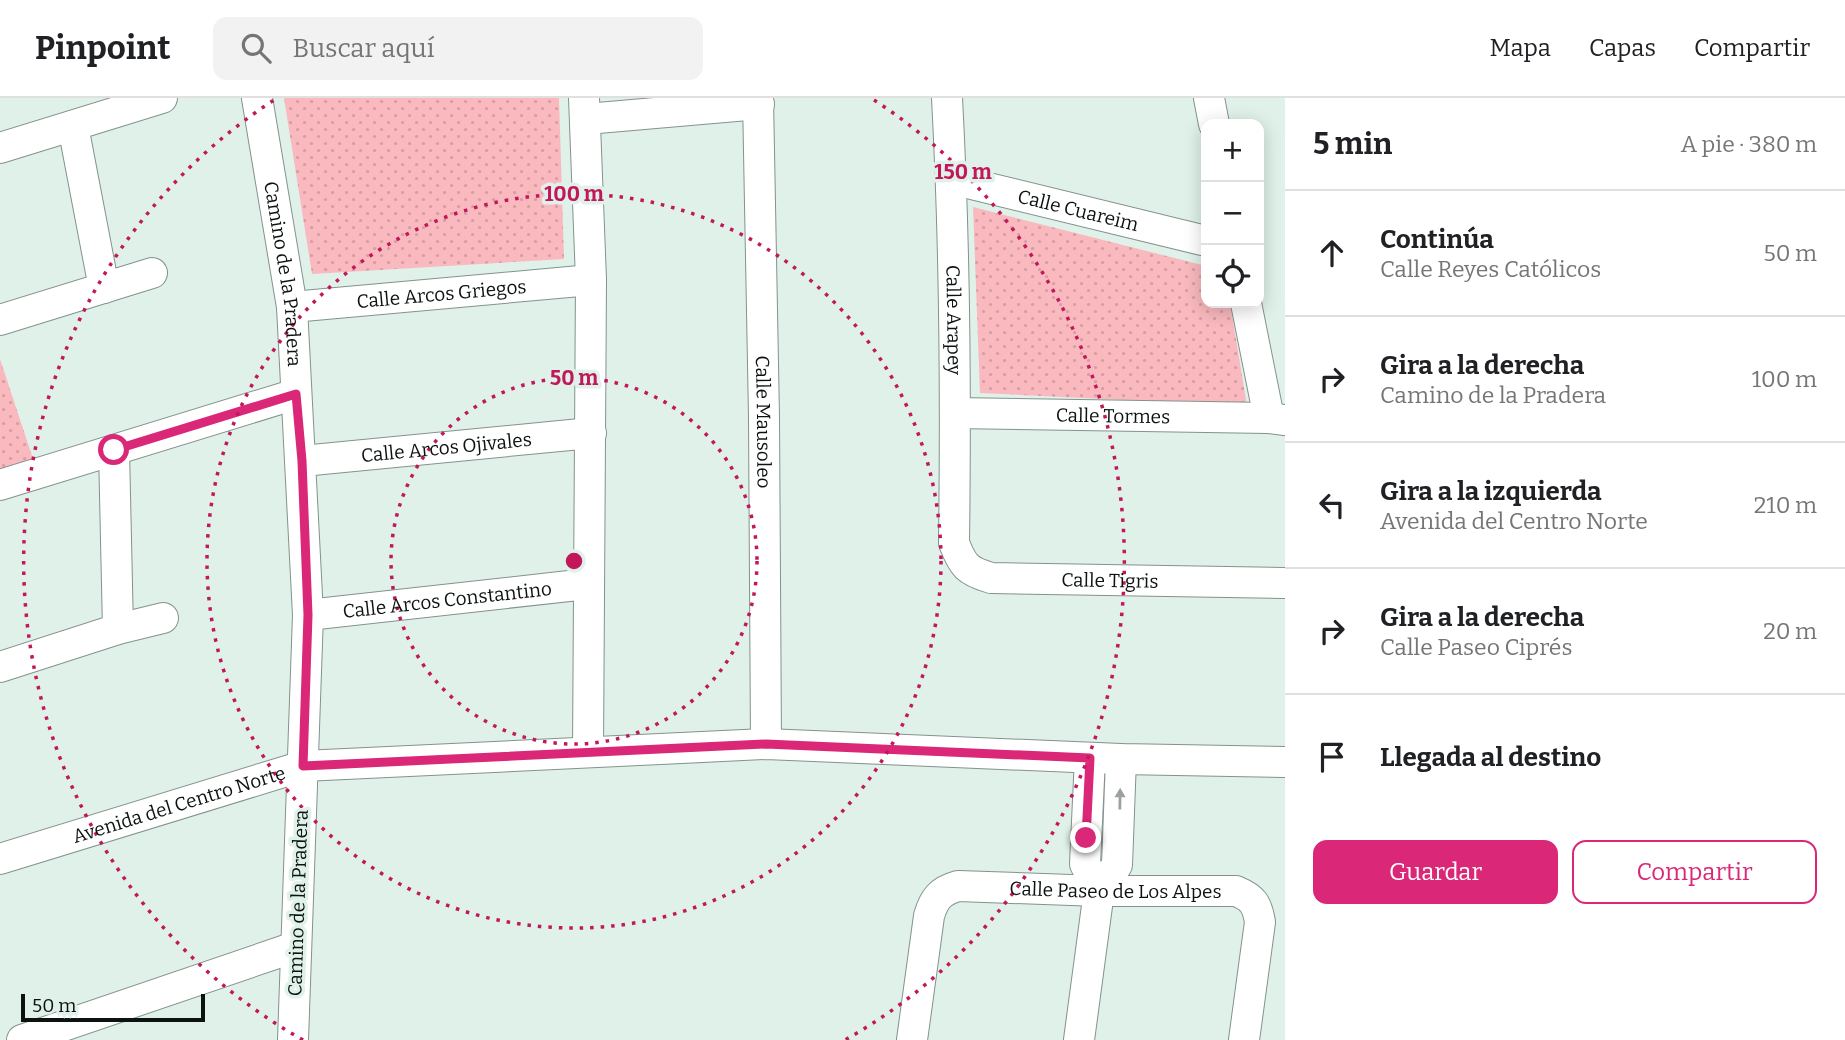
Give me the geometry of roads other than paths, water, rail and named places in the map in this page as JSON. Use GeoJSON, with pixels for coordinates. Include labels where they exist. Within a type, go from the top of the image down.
{"type":"FeatureCollection","features":[{"type":"Feature","properties":{"kind":"street"},"geometry":{"type":"LineString","coordinates":[[0,148],[162,98]]}},
{"type":"Feature","properties":{"kind":"street","name":"Camino de la Pradera"},"geometry":{"type":"LineString","coordinates":[[257,98],[292,307],[308,615],[293,1040]]}},
{"type":"Feature","properties":{"kind":"street","name":"Calle Arapey"},"geometry":{"type":"LineString","coordinates":[[947,98],[955,413],[954,543]]}},
{"type":"Feature","properties":{"kind":"street"},"geometry":{"type":"LineString","coordinates":[[1209,98],[1213,119]]}},
{"type":"Feature","properties":{"kind":"street"},"geometry":{"type":"LineString","coordinates":[[588,752],[587,584],[591,433],[585,108],[758,101]]}},
{"type":"Feature","properties":{"kind":"street","name":"Calle Mausoleo"},"geometry":{"type":"LineString","coordinates":[[758,101],[766,744]]}},
{"type":"Feature","properties":{"kind":"street"},"geometry":{"type":"LineString","coordinates":[[73,126],[104,288]]}},
{"type":"Feature","properties":{"kind":"street","name":"Calle Cuareim"},"geometry":{"type":"LineString","coordinates":[[951,179],[1201,240]]}},
{"type":"Feature","properties":{"kind":"street"},"geometry":{"type":"LineString","coordinates":[[0,320],[152,272]]}},
{"type":"Feature","properties":{"kind":"street","name":"Calle Arcos Griegos"},"geometry":{"type":"LineString","coordinates":[[292,307],[590,280]]}},
{"type":"Feature","properties":{"kind":"street"},"geometry":{"type":"LineString","coordinates":[[1248,308],[1277,419]]}},
{"type":"Feature","properties":{"kind":"street"},"geometry":{"type":"LineString","coordinates":[[0,485],[296,394]]}},
{"type":"Feature","properties":{"kind":"street","name":"Calle Tormes"},"geometry":{"type":"LineString","coordinates":[[955,413],[1277,419]]}},
{"type":"Feature","properties":{"kind":"street","name":"Calle Arcos Ojivales"},"geometry":{"type":"LineString","coordinates":[[302,461],[591,433]]}},
{"type":"Feature","properties":{"kind":"street"},"geometry":{"type":"LineString","coordinates":[[114,450],[118,629]]}},
{"type":"Feature","properties":{"kind":"street","name":"Calle Tigris"},"geometry":{"type":"LineString","coordinates":[[954,543],[961,561],[972,573],[991,578],[1285,583]]}},
{"type":"Feature","properties":{"kind":"street","name":"Calle Arcos Constantino"},"geometry":{"type":"LineString","coordinates":[[308,615],[587,584]]}},
{"type":"Feature","properties":{"kind":"street"},"geometry":{"type":"LineString","coordinates":[[0,667],[118,629],[163,618]]}},
{"type":"Feature","properties":{"kind":"street","name":"Avenida del Centro Norte"},"geometry":{"type":"LineString","coordinates":[[0,859],[303,766],[766,744],[1090,758],[1285,762]]}},
{"type":"Feature","properties":{"kind":"street"},"geometry":{"type":"LineString","coordinates":[[1090,758],[1084,864],[1099,891]]}},
{"type":"Feature","properties":{"kind":"street"},"geometry":{"type":"LineString","coordinates":[[1079,1040],[1099,891],[1117,865],[1121,759]]}},
{"type":"Feature","properties":{"kind":"street","name":"Calle Paseo de Los Alpes"},"geometry":{"type":"LineString","coordinates":[[912,1040],[929,916],[934,900],[944,890],[958,886],[1099,891],[1236,891],[1250,897],[1258,907],[1260,922],[1244,1040]]}},
{"type":"Feature","properties":{"kind":"street"},"geometry":{"type":"LineString","coordinates":[[22,1040],[295,947]]}}]}
